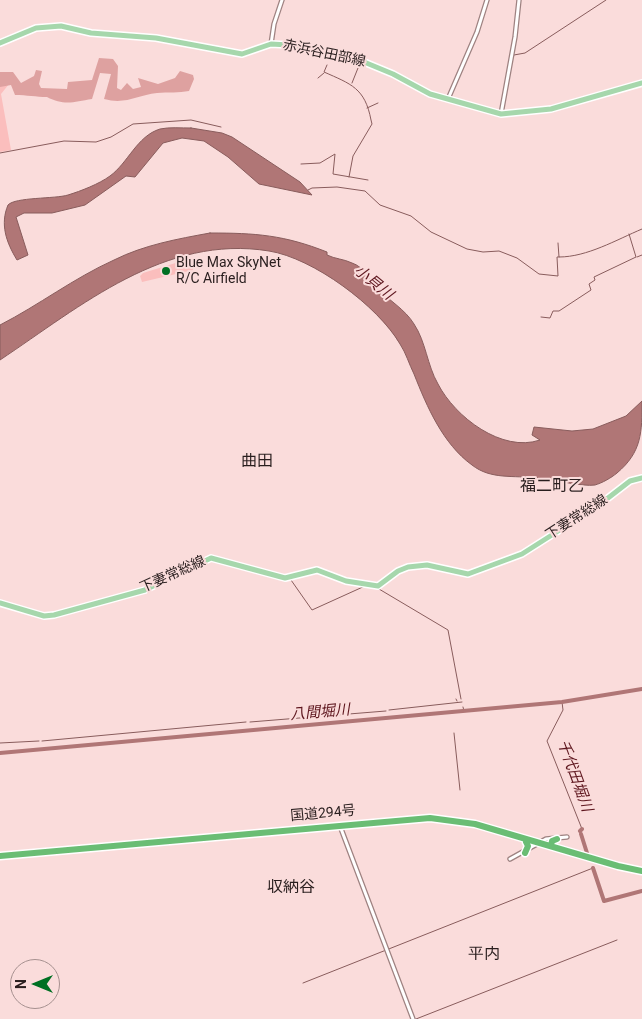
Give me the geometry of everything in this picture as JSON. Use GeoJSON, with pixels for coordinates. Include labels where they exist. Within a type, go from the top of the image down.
{"type":"FeatureCollection","features":[{"type":"Feature","properties":{"kind":"highway","name":"国道294号"},"geometry":{"type":"LineString","coordinates":[[0,858],[430,818],[450,819],[642,872]]}},
{"type":"Feature","properties":{"kind":"highway","name":"国道294号"},"geometry":{"type":"LineString","coordinates":[[340,827],[443,822],[477,828],[526,842],[551,846],[642,872]]}},
{"type":"Feature","properties":{"kind":"highway"},"geometry":{"type":"LineString","coordinates":[[551,846],[552,841],[557,839]]}},
{"type":"Feature","properties":{"kind":"highway"},"geometry":{"type":"LineString","coordinates":[[525,853],[528,846],[526,842]]}},
{"type":"Feature","properties":{"kind":"main road","name":"赤浜谷田部線"},"geometry":{"type":"LineString","coordinates":[[0,42],[36,28],[60,26],[91,33],[156,38],[242,54],[271,44],[289,45],[364,62],[398,76],[425,92],[501,114],[551,109],[642,83]]}},
{"type":"Feature","properties":{"kind":"main road","name":"下妻常総線"},"geometry":{"type":"LineString","coordinates":[[0,603],[44,616],[54,615],[145,590],[211,558],[285,578],[317,570],[346,581],[378,586],[398,571],[427,564],[463,574],[471,573],[527,551],[599,505],[630,481],[642,478]]}},
{"type":"Feature","properties":{"kind":"street"},"geometry":{"type":"LineString","coordinates":[[271,44],[274,24],[282,0]]}},
{"type":"Feature","properties":{"kind":"street"},"geometry":{"type":"LineString","coordinates":[[448,100],[477,32],[486,0]]}},
{"type":"Feature","properties":{"kind":"street"},"geometry":{"type":"LineString","coordinates":[[501,114],[515,37],[519,0]]}},
{"type":"Feature","properties":{"kind":"street"},"geometry":{"type":"LineString","coordinates":[[340,827],[413,1019]]}},
{"type":"Feature","properties":{"kind":"street"},"geometry":{"type":"LineString","coordinates":[[510,859],[525,853],[546,839],[567,837]]}},
{"type":"Feature","properties":{"kind":"shaded area"},"geometry":{"type":"Polygon","coordinates":[[[99,58],[113,59],[118,66],[117,88],[121,90],[127,83],[133,89],[141,87],[138,78],[158,84],[175,78],[180,71],[193,75],[194,79],[189,91],[150,94],[119,101],[104,99],[111,74],[100,73],[92,99],[74,102],[59,102],[47,97],[15,95],[11,85],[0,87],[0,72],[13,72],[21,83],[34,76],[36,70],[42,71],[39,84],[41,88],[67,89],[68,82],[92,80],[99,58]]]}},
{"type":"Feature","properties":{"kind":"shaded area"},"geometry":{"type":"Polygon","coordinates":[[[0,81],[9,84],[1,94],[11,150],[0,152],[0,81]]]}},
{"type":"Feature","properties":{"kind":"shaded area","name":"Blue Max SkyNet R/C Airfield"},"geometry":{"type":"Polygon","coordinates":[[[182,261],[192,266],[193,270],[142,282],[140,276],[143,273],[182,261]]]}},
{"type":"Feature","properties":{"kind":"water"},"geometry":{"type":"Polygon","coordinates":[[[164,128],[191,128],[222,133],[232,137],[300,182],[312,195],[259,184],[228,157],[204,141],[182,138],[163,143],[135,177],[126,176],[85,205],[52,213],[24,213],[16,217],[28,255],[17,260],[5,233],[4,219],[8,205],[12,202],[27,199],[68,195],[90,187],[106,179],[116,171],[145,137],[152,132],[164,128]]]}},
{"type":"Feature","properties":{"kind":"water","name":"小貝川"},"geometry":{"type":"Polygon","coordinates":[[[210,233],[270,236],[297,242],[312,246],[327,252],[327,255],[360,267],[376,287],[406,314],[414,324],[421,338],[434,377],[446,396],[468,420],[496,437],[525,443],[540,440],[532,435],[534,427],[572,431],[593,429],[626,416],[642,401],[641,432],[636,449],[617,473],[595,485],[495,475],[479,470],[462,456],[444,436],[430,412],[402,347],[390,329],[376,314],[343,286],[324,273],[286,255],[269,251],[231,249],[194,253],[160,264],[126,279],[93,297],[0,360],[0,325],[99,267],[125,255],[161,243],[210,233]]]}},
{"type":"Feature","properties":{"kind":"waterway"},"geometry":{"type":"LineString","coordinates":[[514,55],[525,53],[606,0]]}},
{"type":"Feature","properties":{"kind":"waterway"},"geometry":{"type":"LineString","coordinates":[[327,65],[324,72],[349,84],[361,94],[372,124],[353,156],[349,177]]}},
{"type":"Feature","properties":{"kind":"waterway"},"geometry":{"type":"LineString","coordinates":[[352,83],[358,68]]}},
{"type":"Feature","properties":{"kind":"waterway"},"geometry":{"type":"LineString","coordinates":[[318,78],[324,73]]}},
{"type":"Feature","properties":{"kind":"waterway"},"geometry":{"type":"LineString","coordinates":[[367,108],[378,103]]}},
{"type":"Feature","properties":{"kind":"waterway"},"geometry":{"type":"LineString","coordinates":[[0,153],[64,141],[96,142],[111,137],[133,124],[191,120],[221,127]]}},
{"type":"Feature","properties":{"kind":"waterway"},"geometry":{"type":"LineString","coordinates":[[301,164],[320,163],[335,154],[333,174],[368,180]]}},
{"type":"Feature","properties":{"kind":"waterway"},"geometry":{"type":"LineString","coordinates":[[308,190],[312,188],[337,187],[365,191],[380,205],[411,216],[431,232],[467,249],[483,252],[499,251],[517,258],[539,274],[558,276],[557,257],[559,257]]}},
{"type":"Feature","properties":{"kind":"waterway"},"geometry":{"type":"LineString","coordinates":[[558,243],[559,257],[570,256],[591,251],[642,229]]}},
{"type":"Feature","properties":{"kind":"waterway"},"geometry":{"type":"LineString","coordinates":[[541,317],[550,318],[553,311],[559,311],[591,290],[589,284],[595,280],[594,277],[636,257],[629,234]]}},
{"type":"Feature","properties":{"kind":"waterway"},"geometry":{"type":"LineString","coordinates":[[637,257],[642,255]]}},
{"type":"Feature","properties":{"kind":"waterway"},"geometry":{"type":"LineString","coordinates":[[291,580],[312,610],[365,586]]}},
{"type":"Feature","properties":{"kind":"waterway"},"geometry":{"type":"LineString","coordinates":[[379,589],[448,630],[461,699]]}},
{"type":"Feature","properties":{"kind":"waterway","name":"八間堀川"},"geometry":{"type":"LineString","coordinates":[[0,753],[562,702],[642,689]]}},
{"type":"Feature","properties":{"kind":"waterway"},"geometry":{"type":"LineString","coordinates":[[389,710],[462,702]]}},
{"type":"Feature","properties":{"kind":"waterway","name":"千代田堀川"},"geometry":{"type":"LineString","coordinates":[[562,702],[563,710],[547,741],[582,829]]}},
{"type":"Feature","properties":{"kind":"waterway","name":"八間堀川"},"geometry":{"type":"LineString","coordinates":[[463,707],[464,711]]}},
{"type":"Feature","properties":{"kind":"waterway"},"geometry":{"type":"LineString","coordinates":[[250,722],[386,711]]}},
{"type":"Feature","properties":{"kind":"waterway"},"geometry":{"type":"LineString","coordinates":[[42,741],[246,722]]}},
{"type":"Feature","properties":{"kind":"waterway"},"geometry":{"type":"LineString","coordinates":[[454,733],[460,790]]}},
{"type":"Feature","properties":{"kind":"waterway"},"geometry":{"type":"LineString","coordinates":[[0,743],[39,741]]}},
{"type":"Feature","properties":{"kind":"waterway","name":"千代田堀川"},"geometry":{"type":"LineString","coordinates":[[581,834],[587,853]]}},
{"type":"Feature","properties":{"kind":"waterway"},"geometry":{"type":"LineString","coordinates":[[303,983],[593,868]]}},
{"type":"Feature","properties":{"kind":"waterway","name":"千代田堀川"},"geometry":{"type":"LineString","coordinates":[[593,868],[604,901],[642,891]]}},
{"type":"Feature","properties":{"kind":"waterway"},"geometry":{"type":"LineString","coordinates":[[416,1019],[617,940]]}},
{"type":"Feature","properties":{"kind":"place","name":"Blue Max SkyNet R/C Airfield"},"geometry":{"type":"Point","coordinates":[166,271]}},
{"type":"Feature","properties":{"kind":"district","name":"曲田"},"geometry":{"type":"Point","coordinates":[257,462]}},
{"type":"Feature","properties":{"kind":"district","name":"福二町乙"},"geometry":{"type":"Point","coordinates":[552,487]}},
{"type":"Feature","properties":{"kind":"district","name":"収納谷"},"geometry":{"type":"Point","coordinates":[291,888]}},
{"type":"Feature","properties":{"kind":"district","name":"平内"},"geometry":{"type":"Point","coordinates":[484,955]}}]}
